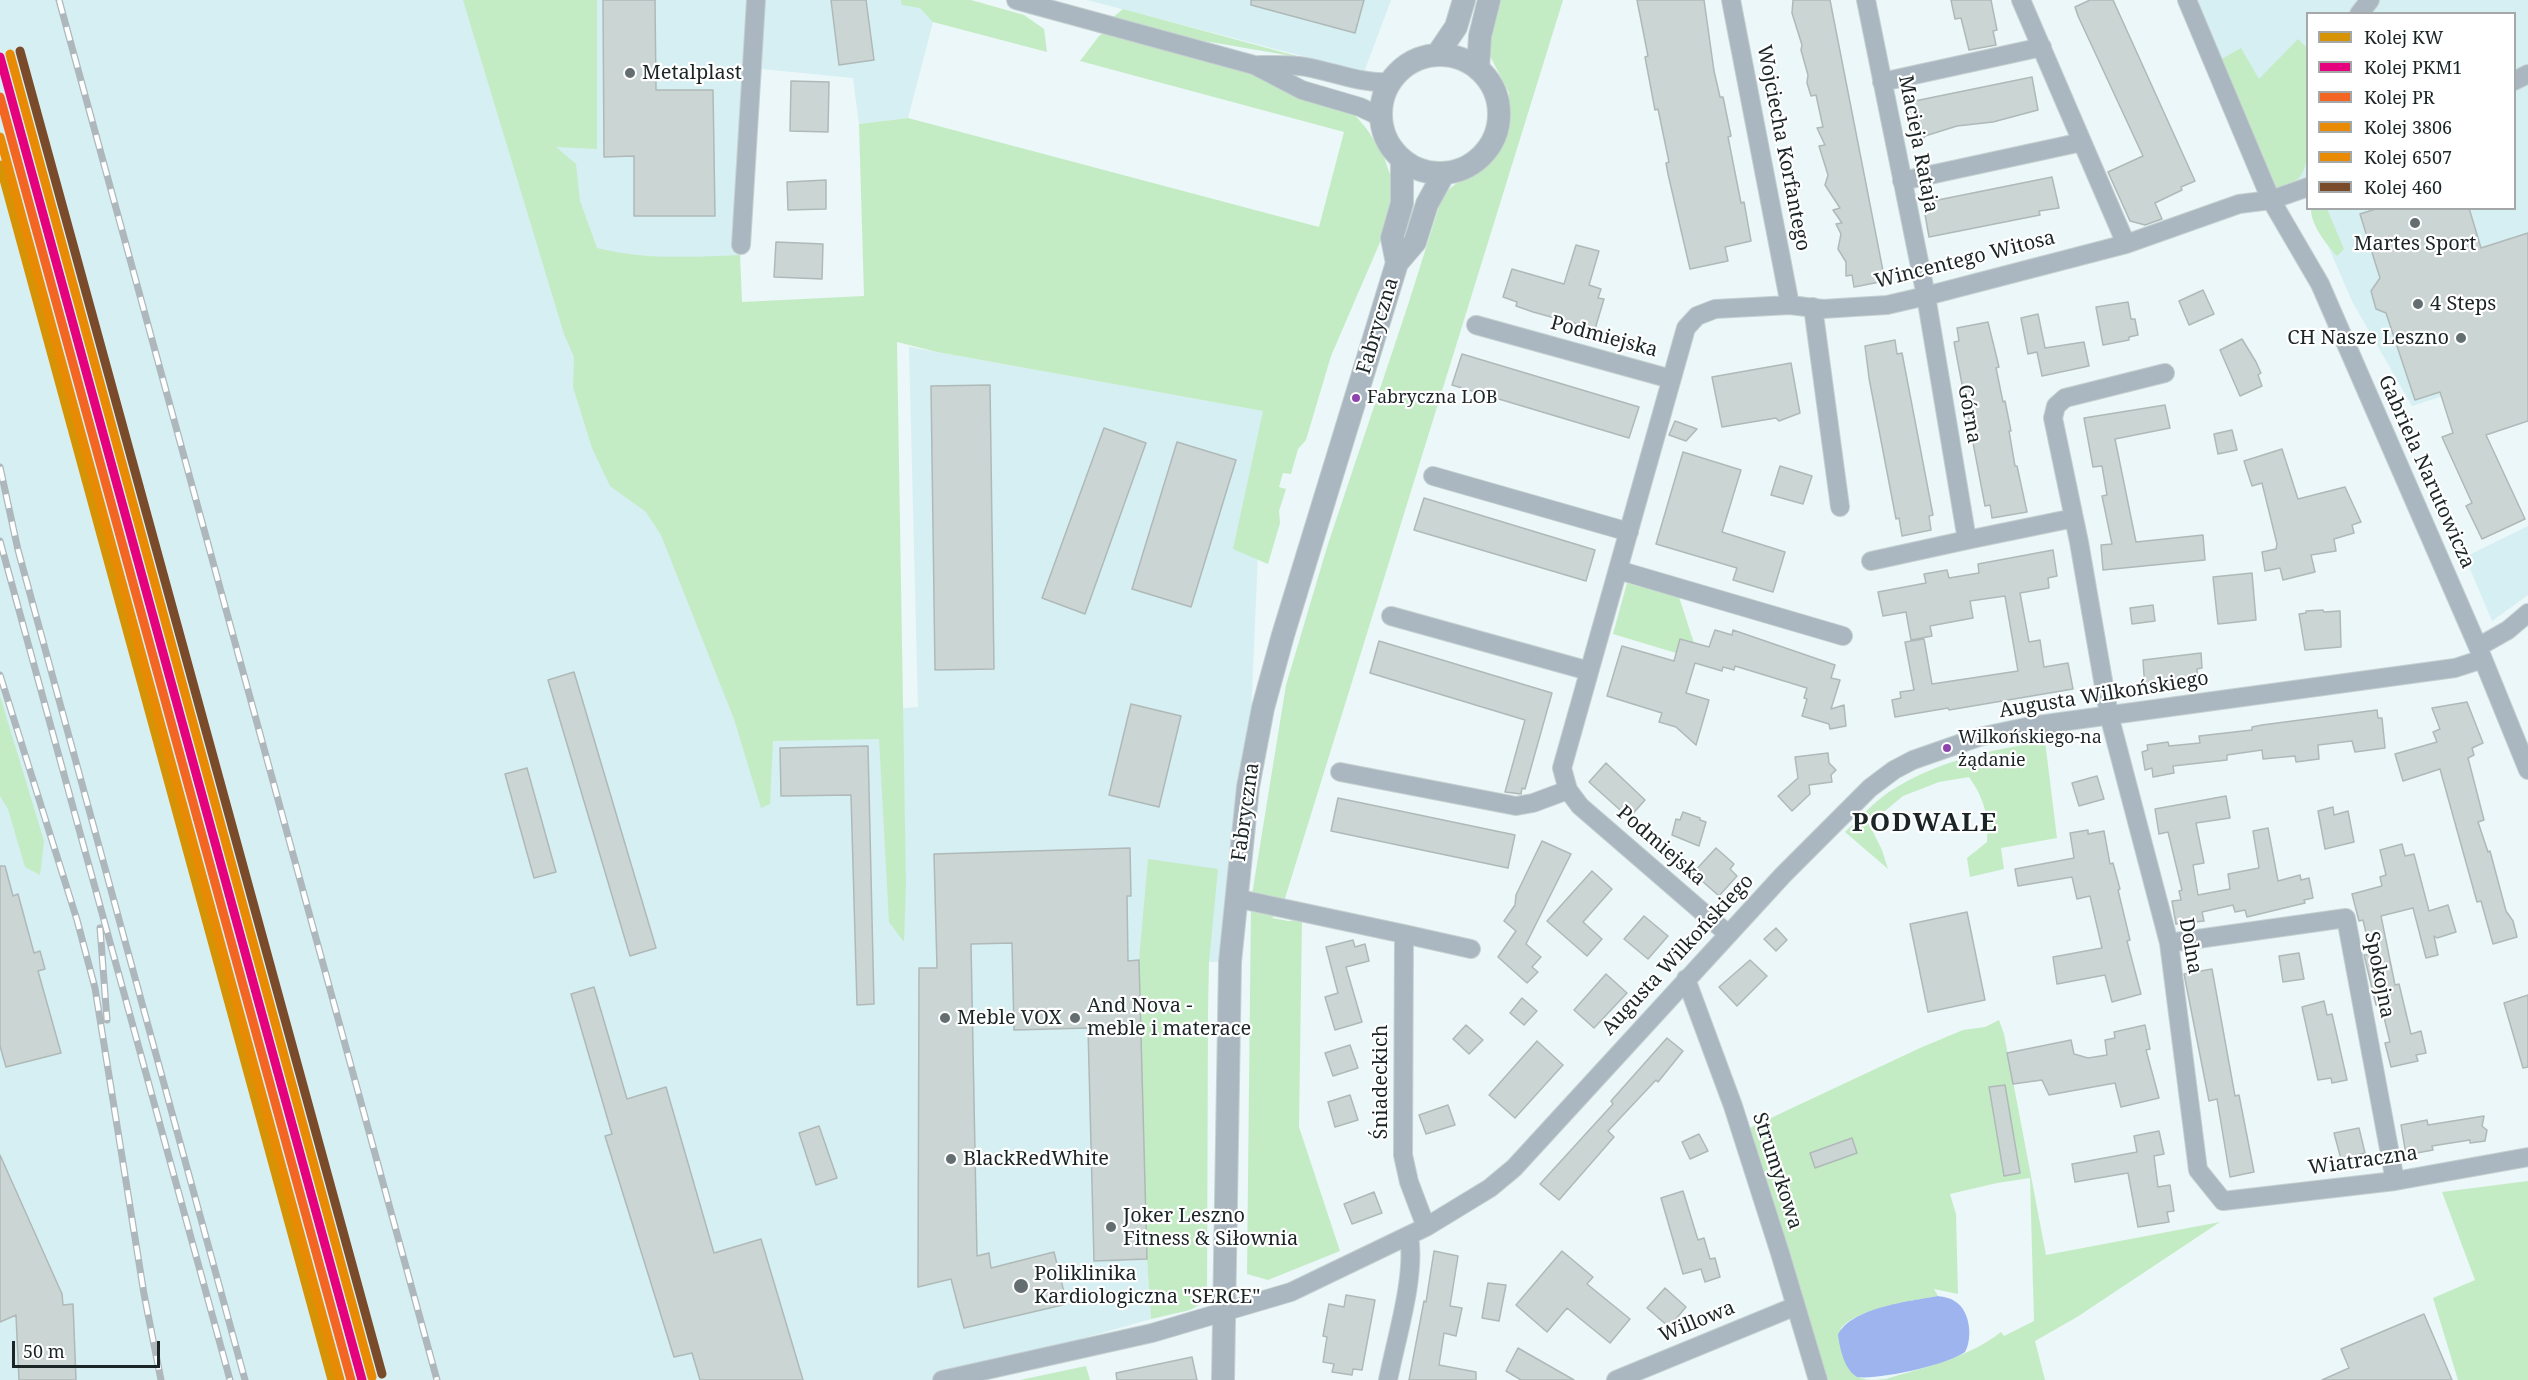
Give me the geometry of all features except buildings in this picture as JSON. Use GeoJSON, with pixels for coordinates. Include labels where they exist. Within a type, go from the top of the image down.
{"type":"FeatureCollection","features":[{"type":"Feature","properties":{"kind":"street"},"geometry":{"type":"LineString","coordinates":[[741,245],[756,0]]}},
{"type":"Feature","properties":{"kind":"street"},"geometry":{"type":"LineString","coordinates":[[1016,0],[1254,65],[1302,90],[1360,107],[1381,117]]}},
{"type":"Feature","properties":{"kind":"street"},"geometry":{"type":"LineString","coordinates":[[1437,55],[1456,27],[1464,0]]}},
{"type":"Feature","properties":{"kind":"street"},"geometry":{"type":"LineString","coordinates":[[1478,69],[1480,36],[1489,0]]}},
{"type":"Feature","properties":{"kind":"street","name":"Wojciecha Korfantego"},"geometry":{"type":"LineString","coordinates":[[1731,0],[1790,305]]}},
{"type":"Feature","properties":{"kind":"street","name":"Macieja Rataja"},"geometry":{"type":"LineString","coordinates":[[1866,0],[1926,296]]}},
{"type":"Feature","properties":{"kind":"street"},"geometry":{"type":"LineString","coordinates":[[2021,0],[2126,244]]}},
{"type":"Feature","properties":{"kind":"street","name":"Gabriela Narutowicza"},"geometry":{"type":"LineString","coordinates":[[2187,0],[2271,200],[2320,284],[2480,653],[2528,770]]}},
{"type":"Feature","properties":{"kind":"street"},"geometry":{"type":"LineString","coordinates":[[2361,12],[2370,0]]}},
{"type":"Feature","properties":{"kind":"street"},"geometry":{"type":"LineString","coordinates":[[1882,82],[2042,47]]}},
{"type":"Feature","properties":{"kind":"street"},"geometry":{"type":"LineString","coordinates":[[1437,55],[1459,58],[1478,69],[1489,82],[1497,98],[1499,115],[1496,132],[1488,148],[1476,160],[1461,169],[1444,173],[1422,170],[1402,160],[1387,141],[1381,117],[1384,93],[1390,82],[1411,63],[1437,55]]}},
{"type":"Feature","properties":{"kind":"street"},"geometry":{"type":"LineString","coordinates":[[1254,65],[1303,66],[1377,83],[1390,82]]}},
{"type":"Feature","properties":{"kind":"street"},"geometry":{"type":"LineString","coordinates":[[1902,181],[2082,142]]}},
{"type":"Feature","properties":{"kind":"street","name":"Fabryczna"},"geometry":{"type":"LineString","coordinates":[[1397,263],[1392,238],[1402,203],[1402,160]]}},
{"type":"Feature","properties":{"kind":"street","name":"Fabryczna"},"geometry":{"type":"LineString","coordinates":[[1223,1380],[1230,962],[1248,788],[1263,708],[1397,263],[1415,242],[1427,204],[1444,173]]}},
{"type":"Feature","properties":{"kind":"street"},"geometry":{"type":"LineString","coordinates":[[2290,193],[2306,177]]}},
{"type":"Feature","properties":{"kind":"street"},"geometry":{"type":"LineString","coordinates":[[2290,193],[2306,187]]}},
{"type":"Feature","properties":{"kind":"street","name":"Wincentego Witosa"},"geometry":{"type":"LineString","coordinates":[[1671,379],[1686,328],[1697,316],[1714,309],[1790,305],[1814,307],[1887,305],[2126,244],[2239,204],[2271,200],[2290,193]]}},
{"type":"Feature","properties":{"kind":"street","name":"Górna"},"geometry":{"type":"LineString","coordinates":[[1926,296],[1968,540]]}},
{"type":"Feature","properties":{"kind":"street"},"geometry":{"type":"LineString","coordinates":[[1814,307],[1840,507]]}},
{"type":"Feature","properties":{"kind":"street","name":"Podmiejska"},"geometry":{"type":"LineString","coordinates":[[1476,325],[1671,379],[1562,768],[1568,790],[1580,806],[1728,934]]}},
{"type":"Feature","properties":{"kind":"street"},"geometry":{"type":"LineString","coordinates":[[2109,715],[2054,418],[2056,406],[2065,398],[2165,374]]}},
{"type":"Feature","properties":{"kind":"street"},"geometry":{"type":"LineString","coordinates":[[1433,476],[1629,532]]}},
{"type":"Feature","properties":{"kind":"street"},"geometry":{"type":"LineString","coordinates":[[1871,561],[2074,518]]}},
{"type":"Feature","properties":{"kind":"street"},"geometry":{"type":"LineString","coordinates":[[1618,570],[1843,636]]}},
{"type":"Feature","properties":{"kind":"street","name":"Augusta Wilkońskiego"},"geometry":{"type":"LineString","coordinates":[[942,1380],[1152,1333],[1291,1292],[1409,1236],[1490,1188],[1514,1168],[1782,875],[1862,795],[1894,770],[1913,760],[1979,737],[2031,726],[2455,668],[2480,653],[2528,613]]}},
{"type":"Feature","properties":{"kind":"street"},"geometry":{"type":"LineString","coordinates":[[1392,616],[1588,671]]}},
{"type":"Feature","properties":{"kind":"street","name":"Dolna"},"geometry":{"type":"LineString","coordinates":[[2109,715],[2169,944],[2198,1170],[2210,1186]]}},
{"type":"Feature","properties":{"kind":"street"},"geometry":{"type":"LineString","coordinates":[[1340,772],[1516,806],[1533,803],[1568,790]]}},
{"type":"Feature","properties":{"kind":"street"},"geometry":{"type":"LineString","coordinates":[[1235,898],[1471,949]]}},
{"type":"Feature","properties":{"kind":"street","name":"Spokojna"},"geometry":{"type":"LineString","coordinates":[[2169,944],[2346,918],[2395,1181]]}},
{"type":"Feature","properties":{"kind":"street","name":"Śniadeckich"},"geometry":{"type":"LineString","coordinates":[[1404,934],[1403,1155],[1406,1175],[1426,1227]]}},
{"type":"Feature","properties":{"kind":"street","name":"Strumykowa"},"geometry":{"type":"LineString","coordinates":[[1686,980],[1733,1106],[1818,1380]]}},
{"type":"Feature","properties":{"kind":"street","name":"Wiatraczna"},"geometry":{"type":"LineString","coordinates":[[2210,1186],[2223,1202],[2395,1181],[2528,1157]]}},
{"type":"Feature","properties":{"kind":"street"},"geometry":{"type":"LineString","coordinates":[[1388,1380],[1409,1272],[1411,1250],[1409,1236]]}},
{"type":"Feature","properties":{"kind":"street","name":"Willowa"},"geometry":{"type":"LineString","coordinates":[[1616,1380],[1796,1306]]}},
{"type":"Feature","properties":{"kind":"shaded area"},"geometry":{"type":"Polygon","coordinates":[[[0,0],[937,0],[908,118],[859,124],[853,78],[752,68],[740,263],[558,264],[894,709],[918,707],[909,347],[1264,411],[1248,787],[1230,962],[1139,961],[1147,1259],[1151,1319],[936,1380],[0,1380],[0,0]]]}},
{"type":"Feature","properties":{"kind":"shaded area"},"geometry":{"type":"Polygon","coordinates":[[[1087,0],[1391,0],[1364,72],[1087,0]]]}},
{"type":"Feature","properties":{"kind":"shaded area"},"geometry":{"type":"Polygon","coordinates":[[[2187,0],[2528,0],[2528,368],[2412,406],[2353,303],[2312,210],[2516,210],[2516,12],[2306,12],[2306,197],[2305,195],[2271,200],[2187,0]]]}},
{"type":"Feature","properties":{"kind":"shaded area"},"geometry":{"type":"Polygon","coordinates":[[[2528,526],[2528,595],[2492,621],[2465,557],[2528,526]]]}},
{"type":"Feature","properties":{"kind":"green space"},"geometry":{"type":"Polygon","coordinates":[[[463,0],[597,0],[597,149],[556,147],[576,164],[580,201],[597,248],[650,256],[740,255],[742,302],[864,296],[859,124],[908,118],[1319,227],[1344,132],[1080,61],[1099,36],[1114,26],[1105,24],[1123,9],[1304,58],[1116,26],[1254,65],[1353,113],[1382,152],[1395,188],[1387,226],[1331,356],[1306,440],[1298,449],[1291,474],[1283,473],[1279,487],[1286,489],[1279,511],[1280,523],[1268,564],[1233,549],[1263,411],[937,352],[897,342],[906,885],[904,942],[889,922],[879,739],[773,741],[770,804],[761,808],[734,719],[661,535],[646,512],[610,486],[592,448],[573,387],[574,357],[564,334],[463,0]]]}},
{"type":"Feature","properties":{"kind":"green space"},"geometry":{"type":"Polygon","coordinates":[[[901,0],[971,0],[1024,15],[1044,29],[1047,52],[933,22],[920,8],[902,5],[901,0]]]}},
{"type":"Feature","properties":{"kind":"green space"},"geometry":{"type":"Polygon","coordinates":[[[1500,0],[1563,0],[1282,908],[1272,918],[1288,921],[1302,920],[1299,1127],[1340,1251],[1268,1280],[1247,1274],[1251,901],[1286,685],[1328,544],[1443,194],[1458,182],[1481,171],[1503,147],[1509,93],[1488,52],[1500,0]]]}},
{"type":"Feature","properties":{"kind":"green space"},"geometry":{"type":"Polygon","coordinates":[[[2298,39],[2306,47],[2306,164],[2296,181],[2271,193],[2213,64],[2241,48],[2259,79],[2298,39]]]}},
{"type":"Feature","properties":{"kind":"green space"},"geometry":{"type":"Polygon","coordinates":[[[2311,210],[2327,210],[2344,249],[2337,256],[2316,228],[2311,210]]]}},
{"type":"Feature","properties":{"kind":"green space"},"geometry":{"type":"Polygon","coordinates":[[[1627,583],[1679,597],[1694,643],[1680,639],[1676,653],[1613,634],[1627,583]]]}},
{"type":"Feature","properties":{"kind":"green space"},"geometry":{"type":"Polygon","coordinates":[[[0,696],[44,841],[40,875],[25,867],[8,809],[0,796],[0,696]]]}},
{"type":"Feature","properties":{"kind":"green space"},"geometry":{"type":"Polygon","coordinates":[[[2045,741],[2057,838],[2001,848],[2004,869],[1970,877],[1967,858],[1987,842],[1987,833],[1984,808],[1969,777],[1939,782],[1903,796],[1869,824],[1882,850],[1888,869],[1845,832],[1883,796],[1926,772],[1964,758],[2045,741]]]}},
{"type":"Feature","properties":{"kind":"green space"},"geometry":{"type":"Polygon","coordinates":[[[1148,859],[1218,869],[1209,962],[1207,1301],[1190,1310],[1151,1319],[1147,1259],[1139,960],[1148,859]]]}},
{"type":"Feature","properties":{"kind":"green space"},"geometry":{"type":"Polygon","coordinates":[[[1999,1020],[2004,1034],[2046,1255],[2220,1222],[2077,1317],[2035,1341],[2045,1380],[1876,1380],[1946,1361],[1975,1349],[2001,1332],[2004,1336],[2034,1321],[2030,1178],[1950,1194],[1956,1214],[1958,1294],[1934,1289],[1938,1296],[1886,1306],[1849,1321],[1841,1328],[1841,1345],[1845,1362],[1855,1374],[1871,1380],[1818,1380],[1741,1132],[1920,1048],[1963,1030],[1985,1027],[1999,1020]]]}},
{"type":"Feature","properties":{"kind":"green space"},"geometry":{"type":"Polygon","coordinates":[[[2528,1181],[2528,1380],[2458,1380],[2433,1298],[2475,1280],[2442,1192],[2528,1181]]]}},
{"type":"Feature","properties":{"kind":"green space"},"geometry":{"type":"Polygon","coordinates":[[[1086,1366],[1090,1380],[1020,1380],[1086,1366]]]}},
{"type":"Feature","properties":{"kind":"water"},"geometry":{"type":"Polygon","coordinates":[[[1938,1296],[1961,1306],[1967,1318],[1969,1340],[1965,1352],[1943,1362],[1896,1374],[1857,1377],[1849,1369],[1843,1358],[1838,1335],[1845,1326],[1855,1318],[1882,1307],[1938,1296]]]}},
{"type":"Feature","properties":{"kind":"railway"},"geometry":{"type":"LineString","coordinates":[[59,0],[437,1380]]}},
{"type":"Feature","properties":{"kind":"railway"},"geometry":{"type":"LineString","coordinates":[[0,467],[18,550],[245,1380]]}},
{"type":"Feature","properties":{"kind":"railway"},"geometry":{"type":"LineString","coordinates":[[0,541],[230,1380]]}},
{"type":"Feature","properties":{"kind":"railway"},"geometry":{"type":"LineString","coordinates":[[0,675],[77,920],[95,988],[144,1294],[161,1380]]}},
{"type":"Feature","properties":{"kind":"railway"},"geometry":{"type":"LineString","coordinates":[[100,928],[107,1020]]}},
{"type":"Feature","properties":{"kind":"rail line","name":"460"},"geometry":{"type":"LineString","coordinates":[[20,51],[382,1374]]}},
{"type":"Feature","properties":{"kind":"rail line","name":"3806"},"geometry":{"type":"LineString","coordinates":[[10,54],[372,1377]]}},
{"type":"Feature","properties":{"kind":"rail line","name":"PKM1"},"geometry":{"type":"LineString","coordinates":[[0,57],[362,1380]]}},
{"type":"Feature","properties":{"kind":"rail line","name":"PR"},"geometry":{"type":"LineString","coordinates":[[0,97],[351,1380]]}},
{"type":"Feature","properties":{"kind":"rail line","name":"6507"},"geometry":{"type":"LineString","coordinates":[[0,137],[340,1380]]}},
{"type":"Feature","properties":{"kind":"rail line","name":"KW"},"geometry":{"type":"LineString","coordinates":[[0,165],[332,1380]]}},
{"type":"Feature","properties":{"kind":"place","name":"Metalplast"},"geometry":{"type":"Point","coordinates":[630,73]}},
{"type":"Feature","properties":{"kind":"place","name":"Martes Sport"},"geometry":{"type":"Point","coordinates":[2415,223]}},
{"type":"Feature","properties":{"kind":"place","name":"4 Steps"},"geometry":{"type":"Point","coordinates":[2418,304]}},
{"type":"Feature","properties":{"kind":"place","name":"CH Nasze Leszno"},"geometry":{"type":"Point","coordinates":[2461,338]}},
{"type":"Feature","properties":{"kind":"place","name":"Fabryczna LOB"},"geometry":{"type":"Point","coordinates":[1356,398]}},
{"type":"Feature","properties":{"kind":"place","name":"Wilkońskiego-na żądanie"},"geometry":{"type":"Point","coordinates":[1947,748]}},
{"type":"Feature","properties":{"kind":"place","name":"Meble VOX"},"geometry":{"type":"Point","coordinates":[945,1018]}},
{"type":"Feature","properties":{"kind":"place","name":"And Nova - meble i materace"},"geometry":{"type":"Point","coordinates":[1075,1018]}},
{"type":"Feature","properties":{"kind":"place","name":"BlackRedWhite"},"geometry":{"type":"Point","coordinates":[951,1159]}},
{"type":"Feature","properties":{"kind":"place","name":"Joker Leszno Fitness & Siłownia"},"geometry":{"type":"Point","coordinates":[1111,1227]}},
{"type":"Feature","properties":{"kind":"place","name":"Poliklinika Kardiologiczna \"SERCE\""},"geometry":{"type":"Point","coordinates":[1021,1286]}},
{"type":"Feature","properties":{"kind":"district","name":"PODWALE"},"geometry":{"type":"Point","coordinates":[1925,824]}}]}
